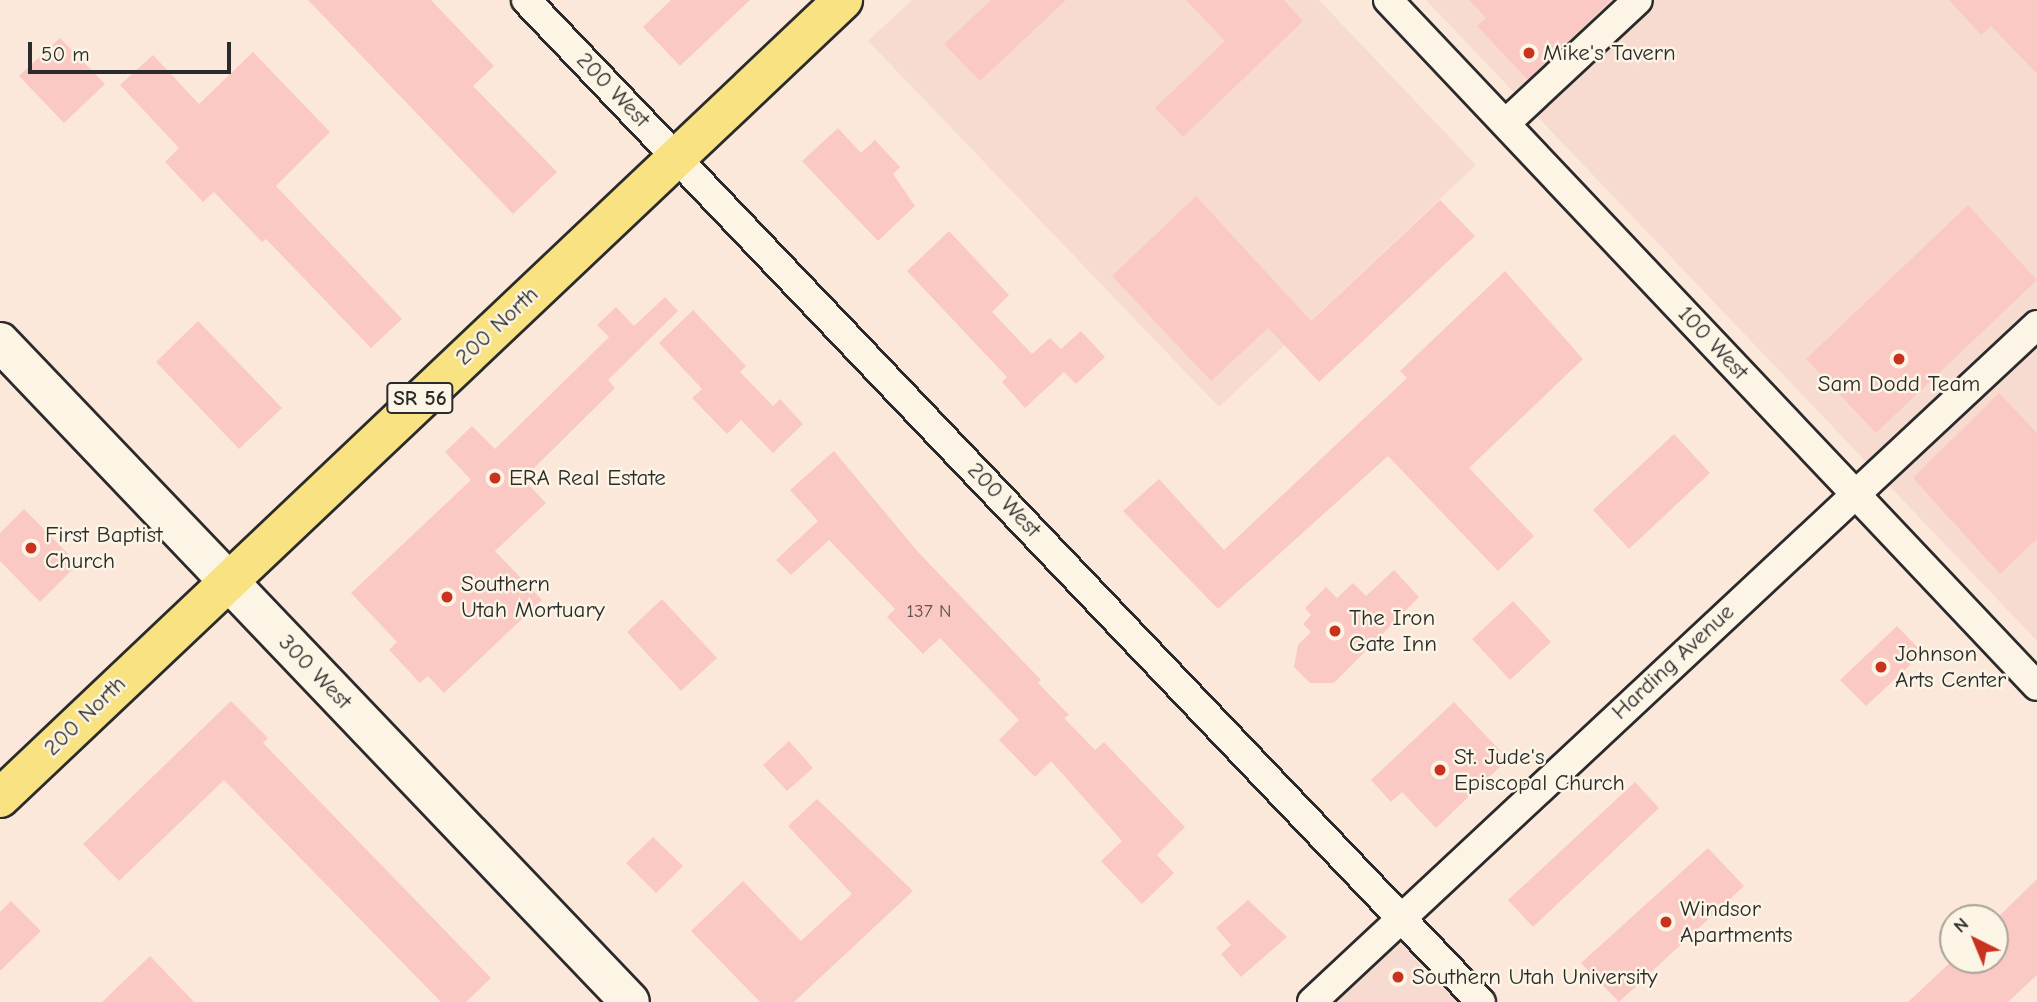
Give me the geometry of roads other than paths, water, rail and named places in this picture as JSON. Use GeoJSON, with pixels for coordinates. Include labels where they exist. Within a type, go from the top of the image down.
{"type":"FeatureCollection","features":[{"type":"Feature","properties":{"kind":"main road","name":"200 North"},"geometry":{"type":"LineString","coordinates":[[0,798],[843,0]]}},
{"type":"Feature","properties":{"kind":"street","name":"200 West"},"geometry":{"type":"LineString","coordinates":[[526,0],[1481,1002]]}},
{"type":"Feature","properties":{"kind":"street","name":"100 West"},"geometry":{"type":"LineString","coordinates":[[1388,0],[2037,686]]}},
{"type":"Feature","properties":{"kind":"street"},"geometry":{"type":"LineString","coordinates":[[1506,123],[1638,0]]}},
{"type":"Feature","properties":{"kind":"street","name":"Harding Avenue"},"geometry":{"type":"LineString","coordinates":[[1312,1002],[2037,325]]}},
{"type":"Feature","properties":{"kind":"street","name":"300 West"},"geometry":{"type":"LineString","coordinates":[[0,342],[630,1002]]}},
{"type":"Feature","properties":{"kind":"place","name":"Mike's Tavern"},"geometry":{"type":"Point","coordinates":[1529,53]}},
{"type":"Feature","properties":{"kind":"place","name":"Sam Dodd Team"},"geometry":{"type":"Point","coordinates":[1899,359]}},
{"type":"Feature","properties":{"kind":"place","name":"ERA Real Estate"},"geometry":{"type":"Point","coordinates":[495,478]}},
{"type":"Feature","properties":{"kind":"place","name":"First Baptist Church"},"geometry":{"type":"Point","coordinates":[31,548]}},
{"type":"Feature","properties":{"kind":"place","name":"Southern Utah Mortuary"},"geometry":{"type":"Point","coordinates":[447,597]}},
{"type":"Feature","properties":{"kind":"place","name":"The Iron Gate Inn"},"geometry":{"type":"Point","coordinates":[1335,631]}},
{"type":"Feature","properties":{"kind":"place","name":"Johnson Arts Center"},"geometry":{"type":"Point","coordinates":[1881,667]}},
{"type":"Feature","properties":{"kind":"place","name":"St. Jude's Episcopal Church"},"geometry":{"type":"Point","coordinates":[1440,770]}},
{"type":"Feature","properties":{"kind":"place","name":"Windsor Apartments"},"geometry":{"type":"Point","coordinates":[1666,922]}},
{"type":"Feature","properties":{"kind":"place","name":"Southern Utah University"},"geometry":{"type":"Point","coordinates":[1398,977]}}]}
